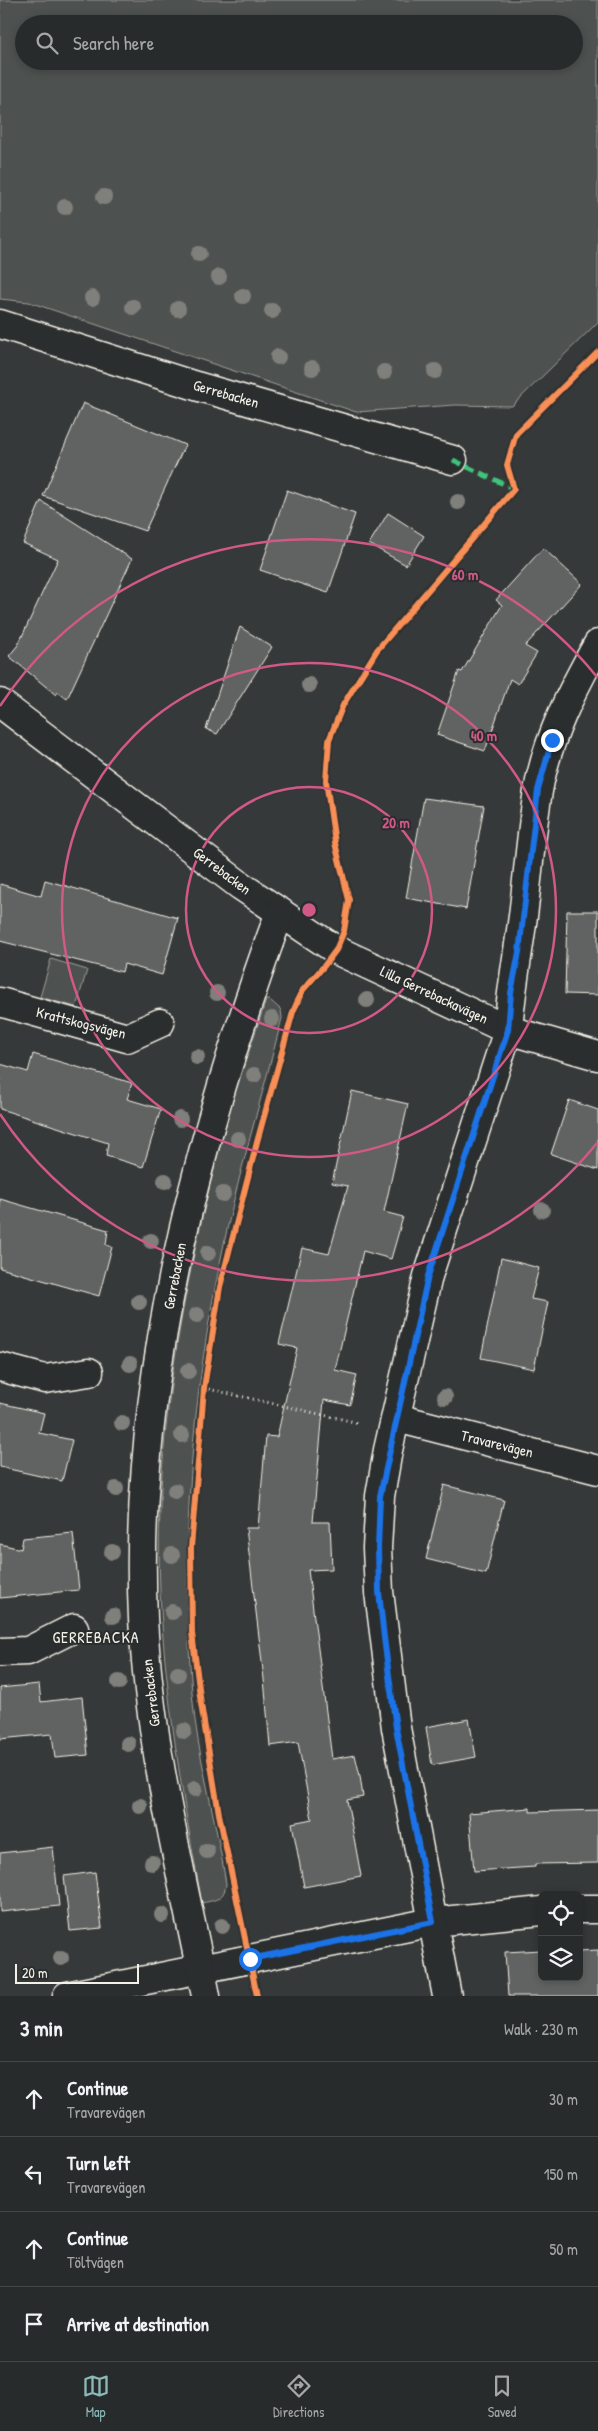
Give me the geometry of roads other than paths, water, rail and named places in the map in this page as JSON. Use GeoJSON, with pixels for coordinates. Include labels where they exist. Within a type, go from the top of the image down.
{"type":"FeatureCollection","features":[{"type":"Feature","properties":{"kind":"street","name":"Gerrebacken"},"geometry":{"type":"LineString","coordinates":[[0,324],[196,386],[453,460]]}},
{"type":"Feature","properties":{"kind":"street"},"geometry":{"type":"LineString","coordinates":[[446,1996],[396,1728],[379,1592],[380,1496],[428,1276],[508,1030],[511,993],[519,952],[538,790],[558,725],[572,690],[598,644]]}},
{"type":"Feature","properties":{"kind":"street","name":"Gerrebacken"},"geometry":{"type":"LineString","coordinates":[[0,703],[241,886],[280,912],[231,1054],[193,1188],[162,1341],[145,1471],[142,1540],[143,1619],[152,1704],[167,1807],[206,1996]]}},
{"type":"Feature","properties":{"kind":"street","name":"Lilla Gerrebackavägen"},"geometry":{"type":"LineString","coordinates":[[280,912],[336,950],[508,1030],[598,1056]]}},
{"type":"Feature","properties":{"kind":"street","name":"Krattskogsvägen"},"geometry":{"type":"LineString","coordinates":[[0,1002],[127,1038],[160,1023]]}},
{"type":"Feature","properties":{"kind":"street"},"geometry":{"type":"LineString","coordinates":[[0,1366],[45,1379],[89,1372]]}},
{"type":"Feature","properties":{"kind":"street","name":"Travarevägen"},"geometry":{"type":"LineString","coordinates":[[395,1424],[598,1470]]}},
{"type":"Feature","properties":{"kind":"street"},"geometry":{"type":"LineString","coordinates":[[0,1652],[28,1651],[74,1628]]}},
{"type":"Feature","properties":{"kind":"street"},"geometry":{"type":"LineString","coordinates":[[583,1910],[598,1909]]}},
{"type":"Feature","properties":{"kind":"street"},"geometry":{"type":"LineString","coordinates":[[67,1996],[433,1922],[538,1911]]}},
{"type":"Feature","properties":{"kind":"district","name":"GERREBACKA"},"geometry":{"type":"Point","coordinates":[96,1637]}}]}
